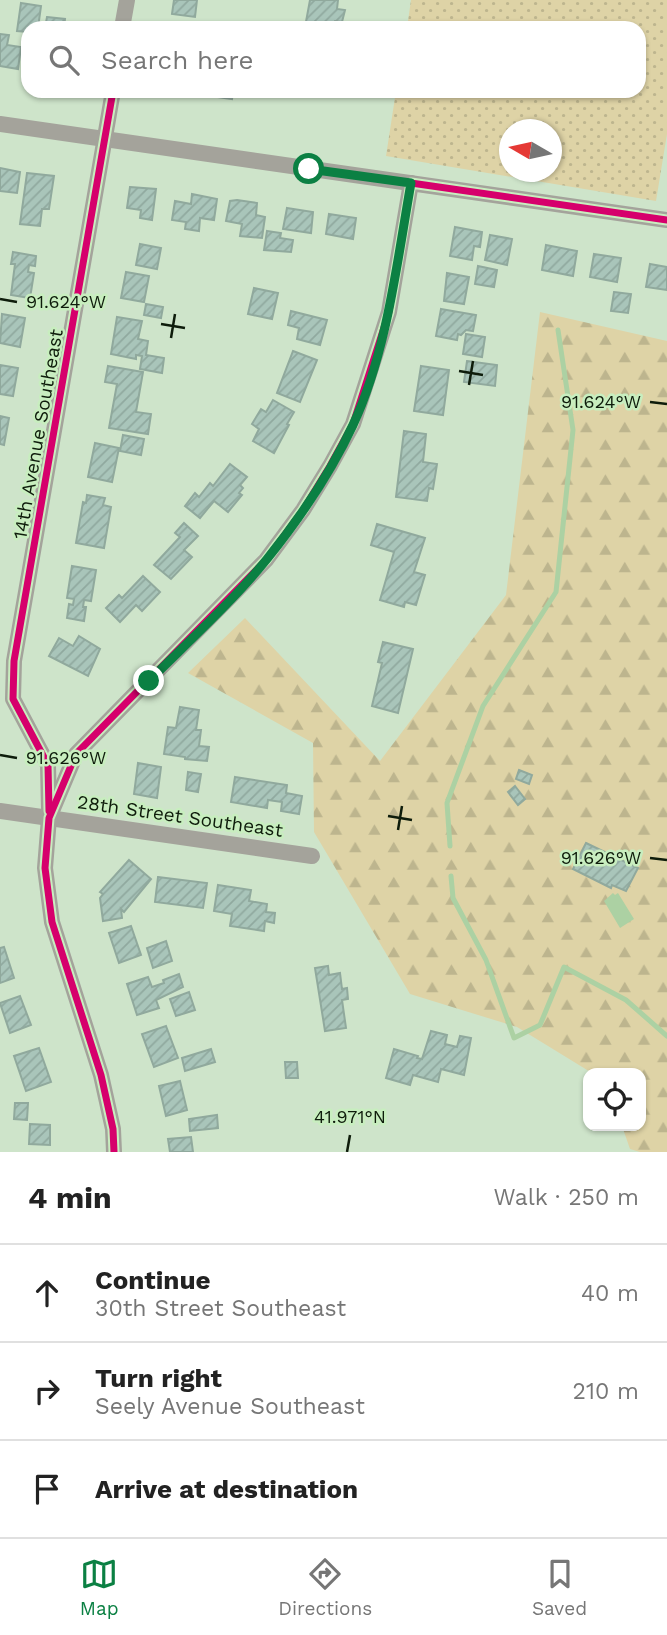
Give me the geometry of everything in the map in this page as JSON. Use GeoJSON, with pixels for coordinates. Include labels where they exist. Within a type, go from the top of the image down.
{"type":"FeatureCollection","features":[{"type":"Feature","properties":{"kind":"street"},"geometry":{"type":"LineString","coordinates":[[123,21],[127,0]]}},
{"type":"Feature","properties":{"kind":"street","name":"14th Avenue Southeast"},"geometry":{"type":"LineString","coordinates":[[49,818],[48,765],[13,699],[14,662],[112,98]]}},
{"type":"Feature","properties":{"kind":"street"},"geometry":{"type":"LineString","coordinates":[[0,124],[667,220]]}},
{"type":"Feature","properties":{"kind":"street"},"geometry":{"type":"LineString","coordinates":[[114,1152],[113,1129],[101,1075],[52,922],[45,868],[49,818],[76,754],[266,560],[303,510],[330,466],[353,424],[389,312],[411,183]]}},
{"type":"Feature","properties":{"kind":"street","name":"28th Street Southeast"},"geometry":{"type":"LineString","coordinates":[[0,811],[312,856]]}},
{"type":"Feature","properties":{"kind":"green space"},"geometry":{"type":"Polygon","coordinates":[[[411,0],[667,0],[667,134],[656,201],[542,182],[562,182],[562,119],[499,119],[499,175],[386,156],[395,98],[646,98],[646,21],[408,21],[411,0]]]}},
{"type":"Feature","properties":{"kind":"green space"},"geometry":{"type":"Polygon","coordinates":[[[540,312],[667,341],[667,1152],[640,1152],[630,1149],[624,1131],[646,1131],[646,1068],[584,1068],[517,1027],[410,994],[314,832],[313,743],[188,673],[245,618],[380,761],[506,595],[540,312]]]}},
{"type":"Feature","properties":{"kind":"shaded area"},"geometry":{"type":"Polygon","coordinates":[[[613,893],[618,893],[634,919],[620,928],[604,901],[613,893]]]}},
{"type":"Feature","properties":{"kind":"building"},"geometry":{"type":"Polygon","coordinates":[[[174,0],[197,0],[195,17],[172,14],[174,0]]]}},
{"type":"Feature","properties":{"kind":"building"},"geometry":{"type":"Polygon","coordinates":[[[310,0],[338,0],[337,9],[345,10],[342,21],[306,21],[310,0]]]}},
{"type":"Feature","properties":{"kind":"building"},"geometry":{"type":"Polygon","coordinates":[[[21,3],[41,6],[39,21],[21,21],[21,31],[17,31],[21,3]]]}},
{"type":"Feature","properties":{"kind":"building"},"geometry":{"type":"Polygon","coordinates":[[[47,17],[65,19],[65,21],[46,21],[47,17]]]}},
{"type":"Feature","properties":{"kind":"building"},"geometry":{"type":"Polygon","coordinates":[[[0,34],[9,35],[7,45],[21,47],[18,69],[0,66],[0,34]]]}},
{"type":"Feature","properties":{"kind":"building"},"geometry":{"type":"Polygon","coordinates":[[[0,168],[20,172],[17,193],[0,191],[0,168]]]}},
{"type":"Feature","properties":{"kind":"building"},"geometry":{"type":"Polygon","coordinates":[[[27,173],[54,176],[49,209],[42,209],[40,226],[20,224],[27,173]]]}},
{"type":"Feature","properties":{"kind":"building"},"geometry":{"type":"Polygon","coordinates":[[[130,187],[156,189],[152,220],[140,218],[141,210],[127,208],[130,187]]]}},
{"type":"Feature","properties":{"kind":"building"},"geometry":{"type":"Polygon","coordinates":[[[192,194],[217,199],[214,220],[200,218],[199,231],[185,229],[186,222],[172,220],[175,201],[191,204],[192,194]]]}},
{"type":"Feature","properties":{"kind":"building"},"geometry":{"type":"Polygon","coordinates":[[[230,201],[257,203],[256,215],[265,217],[262,238],[240,236],[242,224],[226,221],[230,201]]]}},
{"type":"Feature","properties":{"kind":"building"},"geometry":{"type":"Polygon","coordinates":[[[287,208],[313,212],[311,233],[283,229],[287,208]]]}},
{"type":"Feature","properties":{"kind":"building"},"geometry":{"type":"Polygon","coordinates":[[[329,214],[356,218],[353,239],[326,234],[329,214]]]}},
{"type":"Feature","properties":{"kind":"building"},"geometry":{"type":"Polygon","coordinates":[[[455,227],[482,232],[480,247],[474,246],[472,260],[450,256],[455,227]]]}},
{"type":"Feature","properties":{"kind":"building"},"geometry":{"type":"Polygon","coordinates":[[[267,231],[281,233],[280,238],[293,240],[291,252],[264,250],[267,231]]]}},
{"type":"Feature","properties":{"kind":"building"},"geometry":{"type":"Polygon","coordinates":[[[490,235],[512,239],[507,265],[485,260],[490,235]]]}},
{"type":"Feature","properties":{"kind":"building"},"geometry":{"type":"Polygon","coordinates":[[[140,244],[161,248],[157,269],[136,265],[140,244]]]}},
{"type":"Feature","properties":{"kind":"building"},"geometry":{"type":"Polygon","coordinates":[[[546,245],[577,251],[573,276],[542,270],[546,245]]]}},
{"type":"Feature","properties":{"kind":"building"},"geometry":{"type":"Polygon","coordinates":[[[13,252],[36,256],[35,266],[29,265],[28,272],[34,273],[30,298],[11,295],[15,264],[11,264],[13,252]]]}},
{"type":"Feature","properties":{"kind":"building"},"geometry":{"type":"Polygon","coordinates":[[[594,254],[621,258],[617,282],[590,277],[594,254]]]}},
{"type":"Feature","properties":{"kind":"building"},"geometry":{"type":"Polygon","coordinates":[[[650,264],[667,267],[667,290],[646,287],[650,264]]]}},
{"type":"Feature","properties":{"kind":"building"},"geometry":{"type":"Polygon","coordinates":[[[478,266],[497,270],[494,287],[475,284],[478,266]]]}},
{"type":"Feature","properties":{"kind":"building"},"geometry":{"type":"Polygon","coordinates":[[[126,272],[149,276],[144,302],[121,298],[126,272]]]}},
{"type":"Feature","properties":{"kind":"building"},"geometry":{"type":"Polygon","coordinates":[[[447,273],[469,277],[464,304],[444,301],[447,273]]]}},
{"type":"Feature","properties":{"kind":"building"},"geometry":{"type":"Polygon","coordinates":[[[254,288],[278,293],[272,319],[248,314],[254,288]]]}},
{"type":"Feature","properties":{"kind":"building"},"geometry":{"type":"Polygon","coordinates":[[[614,292],[631,294],[628,313],[611,311],[614,292]]]}},
{"type":"Feature","properties":{"kind":"building"},"geometry":{"type":"Polygon","coordinates":[[[146,304],[163,307],[161,318],[144,315],[146,304]]]}},
{"type":"Feature","properties":{"kind":"building"},"geometry":{"type":"Polygon","coordinates":[[[441,309],[476,315],[473,331],[466,330],[461,335],[458,334],[457,340],[436,336],[441,309]]]}},
{"type":"Feature","properties":{"kind":"building"},"geometry":{"type":"Polygon","coordinates":[[[291,311],[327,320],[320,345],[297,339],[299,328],[288,325],[291,311]]]}},
{"type":"Feature","properties":{"kind":"building"},"geometry":{"type":"Polygon","coordinates":[[[2,314],[25,318],[20,347],[0,343],[2,314]]]}},
{"type":"Feature","properties":{"kind":"building"},"geometry":{"type":"Polygon","coordinates":[[[117,317],[142,321],[138,339],[148,341],[146,355],[164,358],[162,373],[140,369],[142,356],[136,355],[136,359],[111,354],[117,317]]]}},
{"type":"Feature","properties":{"kind":"building"},"geometry":{"type":"Polygon","coordinates":[[[466,334],[485,337],[482,357],[463,354],[466,334]]]}},
{"type":"Feature","properties":{"kind":"building"},"geometry":{"type":"Polygon","coordinates":[[[293,351],[317,360],[300,402],[277,393],[293,351]]]}},
{"type":"Feature","properties":{"kind":"building"},"geometry":{"type":"Polygon","coordinates":[[[467,361],[497,365],[495,386],[464,382],[467,361]]]}},
{"type":"Feature","properties":{"kind":"building"},"geometry":{"type":"Polygon","coordinates":[[[0,365],[18,368],[13,396],[0,394],[0,365]]]}},
{"type":"Feature","properties":{"kind":"building"},"geometry":{"type":"Polygon","coordinates":[[[108,366],[143,372],[136,412],[151,414],[148,434],[109,428],[117,384],[105,382],[108,366]]]}},
{"type":"Feature","properties":{"kind":"building"},"geometry":{"type":"Polygon","coordinates":[[[421,366],[449,370],[443,415],[414,411],[421,366]]]}},
{"type":"Feature","properties":{"kind":"building"},"geometry":{"type":"Polygon","coordinates":[[[273,400],[294,412],[274,453],[253,441],[259,429],[252,424],[261,409],[266,412],[273,400]]]}},
{"type":"Feature","properties":{"kind":"building"},"geometry":{"type":"Polygon","coordinates":[[[0,416],[9,418],[4,445],[0,444],[0,416]]]}},
{"type":"Feature","properties":{"kind":"building"},"geometry":{"type":"Polygon","coordinates":[[[404,431],[426,434],[423,462],[437,464],[433,489],[429,488],[427,501],[396,497],[404,431]]]}},
{"type":"Feature","properties":{"kind":"building"},"geometry":{"type":"Polygon","coordinates":[[[123,435],[144,439],[141,455],[120,451],[123,435]]]}},
{"type":"Feature","properties":{"kind":"building"},"geometry":{"type":"Polygon","coordinates":[[[95,443],[119,448],[112,482],[88,477],[95,443]]]}},
{"type":"Feature","properties":{"kind":"building"},"geometry":{"type":"Polygon","coordinates":[[[230,464],[247,477],[240,485],[243,488],[239,493],[242,495],[228,512],[214,501],[200,518],[185,506],[195,493],[199,497],[210,483],[213,486],[230,464]]]}},
{"type":"Feature","properties":{"kind":"building"},"geometry":{"type":"Polygon","coordinates":[[[87,495],[105,498],[103,505],[111,507],[104,548],[76,543],[83,502],[86,503],[87,495]]]}},
{"type":"Feature","properties":{"kind":"building"},"geometry":{"type":"Polygon","coordinates":[[[184,523],[198,536],[184,550],[192,557],[171,579],[154,565],[180,537],[175,533],[184,523]]]}},
{"type":"Feature","properties":{"kind":"building"},"geometry":{"type":"Polygon","coordinates":[[[377,524],[425,538],[414,572],[425,575],[416,605],[405,602],[404,607],[380,600],[394,552],[371,545],[377,524]]]}},
{"type":"Feature","properties":{"kind":"building"},"geometry":{"type":"Polygon","coordinates":[[[72,566],[96,570],[91,601],[84,600],[84,621],[67,618],[69,604],[73,605],[74,599],[67,598],[72,566]]]}},
{"type":"Feature","properties":{"kind":"building"},"geometry":{"type":"Polygon","coordinates":[[[143,576],[160,592],[142,611],[136,605],[120,622],[106,608],[119,595],[122,598],[143,576]]]}},
{"type":"Feature","properties":{"kind":"building"},"geometry":{"type":"Polygon","coordinates":[[[79,636],[100,649],[88,676],[49,656],[59,638],[73,646],[79,636]]]}},
{"type":"Feature","properties":{"kind":"building"},"geometry":{"type":"Polygon","coordinates":[[[383,642],[413,649],[398,713],[372,706],[382,663],[378,662],[383,642]]]}},
{"type":"Feature","properties":{"kind":"building"},"geometry":{"type":"Polygon","coordinates":[[[180,707],[199,710],[196,730],[201,730],[199,746],[209,747],[207,761],[164,754],[168,727],[176,728],[180,707]]]}},
{"type":"Feature","properties":{"kind":"building"},"geometry":{"type":"Polygon","coordinates":[[[138,763],[161,767],[157,798],[134,794],[138,763]]]}},
{"type":"Feature","properties":{"kind":"building"},"geometry":{"type":"Polygon","coordinates":[[[519,770],[532,775],[529,784],[516,779],[519,770]]]}},
{"type":"Feature","properties":{"kind":"building"},"geometry":{"type":"Polygon","coordinates":[[[188,772],[201,774],[198,792],[186,790],[188,772]]]}},
{"type":"Feature","properties":{"kind":"building"},"geometry":{"type":"Polygon","coordinates":[[[235,777],[287,785],[286,793],[302,796],[299,814],[281,811],[282,802],[268,800],[267,808],[231,802],[235,777]]]}},
{"type":"Feature","properties":{"kind":"building"},"geometry":{"type":"Polygon","coordinates":[[[515,786],[525,799],[518,805],[508,792],[515,786]]]}},
{"type":"Feature","properties":{"kind":"building"},"geometry":{"type":"Polygon","coordinates":[[[586,843],[638,868],[626,891],[612,885],[611,888],[573,869],[586,843]]]}},
{"type":"Feature","properties":{"kind":"building"},"geometry":{"type":"Polygon","coordinates":[[[129,860],[151,879],[124,912],[121,909],[122,918],[103,921],[100,898],[103,894],[100,892],[129,860]]]}},
{"type":"Feature","properties":{"kind":"building"},"geometry":{"type":"Polygon","coordinates":[[[158,877],[207,883],[203,908],[155,902],[158,877]]]}},
{"type":"Feature","properties":{"kind":"building"},"geometry":{"type":"Polygon","coordinates":[[[218,885],[251,890],[249,901],[267,904],[266,912],[275,913],[274,923],[265,921],[264,931],[230,926],[232,914],[214,911],[218,885]]]}},
{"type":"Feature","properties":{"kind":"building"},"geometry":{"type":"Polygon","coordinates":[[[131,926],[141,955],[119,963],[109,933],[131,926]]]}},
{"type":"Feature","properties":{"kind":"building"},"geometry":{"type":"Polygon","coordinates":[[[166,941],[172,961],[153,968],[147,948],[166,941]]]}},
{"type":"Feature","properties":{"kind":"building"},"geometry":{"type":"Polygon","coordinates":[[[4,947],[14,978],[0,983],[0,948],[4,947]]]}},
{"type":"Feature","properties":{"kind":"building"},"geometry":{"type":"Polygon","coordinates":[[[328,966],[329,975],[340,973],[342,989],[347,988],[348,999],[342,1000],[346,1028],[325,1031],[315,968],[328,966]]]}},
{"type":"Feature","properties":{"kind":"building"},"geometry":{"type":"Polygon","coordinates":[[[179,974],[183,987],[156,1000],[159,1008],[137,1015],[127,984],[148,977],[152,987],[179,974]]]}},
{"type":"Feature","properties":{"kind":"building"},"geometry":{"type":"Polygon","coordinates":[[[189,992],[195,1010],[176,1016],[170,999],[189,992]]]}},
{"type":"Feature","properties":{"kind":"building"},"geometry":{"type":"Polygon","coordinates":[[[20,996],[31,1025],[10,1033],[0,1003],[20,996]]]}},
{"type":"Feature","properties":{"kind":"building"},"geometry":{"type":"Polygon","coordinates":[[[166,1026],[178,1058],[154,1067],[142,1034],[166,1026]]]}},
{"type":"Feature","properties":{"kind":"building"},"geometry":{"type":"Polygon","coordinates":[[[431,1031],[447,1035],[445,1044],[457,1047],[460,1036],[471,1038],[464,1075],[441,1069],[438,1082],[413,1075],[410,1085],[386,1078],[394,1049],[422,1059],[431,1031]]]}},
{"type":"Feature","properties":{"kind":"building"},"geometry":{"type":"Polygon","coordinates":[[[39,1048],[51,1082],[26,1091],[14,1056],[39,1048]]]}},
{"type":"Feature","properties":{"kind":"building"},"geometry":{"type":"Polygon","coordinates":[[[211,1049],[215,1062],[185,1071],[182,1058],[211,1049]]]}},
{"type":"Feature","properties":{"kind":"building"},"geometry":{"type":"Polygon","coordinates":[[[285,1062],[297,1062],[298,1078],[286,1078],[285,1062]]]}},
{"type":"Feature","properties":{"kind":"building"},"geometry":{"type":"Polygon","coordinates":[[[180,1081],[187,1110],[166,1116],[159,1086],[180,1081]]]}},
{"type":"Feature","properties":{"kind":"building"},"geometry":{"type":"Polygon","coordinates":[[[15,1103],[28,1103],[27,1120],[14,1119],[15,1103]]]}},
{"type":"Feature","properties":{"kind":"building"},"geometry":{"type":"Polygon","coordinates":[[[217,1115],[218,1128],[190,1131],[189,1119],[217,1115]]]}},
{"type":"Feature","properties":{"kind":"building"},"geometry":{"type":"Polygon","coordinates":[[[30,1124],[50,1125],[50,1145],[29,1144],[30,1124]]]}},
{"type":"Feature","properties":{"kind":"building"},"geometry":{"type":"Polygon","coordinates":[[[191,1137],[193,1152],[170,1152],[168,1139],[191,1137]]]}},
{"type":"Feature","properties":{"kind":"waterway"},"geometry":{"type":"LineString","coordinates":[[450,846],[447,803],[483,706],[556,592],[573,430],[558,330]]}},
{"type":"Feature","properties":{"kind":"waterway"},"geometry":{"type":"LineString","coordinates":[[451,876],[453,898],[486,960],[514,1038],[540,1025],[564,967],[626,1000],[667,1036]]}},
{"type":"Feature","properties":{"kind":"cycle path"},"geometry":{"type":"LineString","coordinates":[[49,811],[48,765],[13,699],[14,661],[112,98]]}},
{"type":"Feature","properties":{"kind":"cycle path"},"geometry":{"type":"LineString","coordinates":[[114,1152],[113,1129],[101,1075],[52,922],[45,868],[49,818],[76,754],[266,560],[303,510],[330,466],[353,424],[389,312],[411,183],[667,220]]}},
{"type":"Feature","properties":{"kind":"route"},"geometry":{"type":"LineString","coordinates":[[149,681],[266,560],[303,510],[353,424],[367,386],[389,312],[411,183],[309,169]]}}]}
